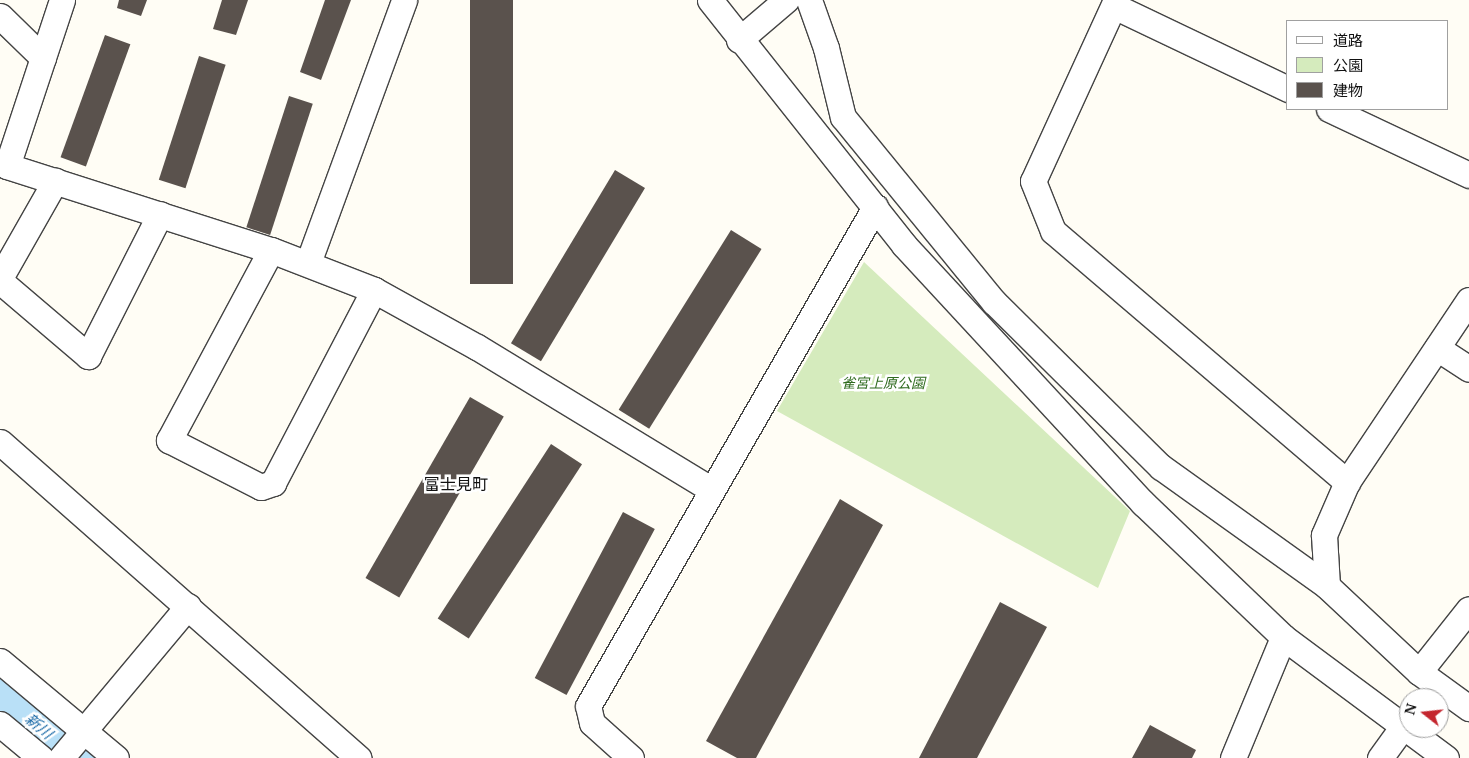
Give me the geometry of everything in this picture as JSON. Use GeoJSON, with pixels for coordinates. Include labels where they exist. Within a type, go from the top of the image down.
{"type":"FeatureCollection","features":[{"type":"Feature","properties":{"kind":"street"},"geometry":{"type":"LineString","coordinates":[[62,0],[43,58],[4,162],[55,181],[271,250],[374,290],[477,347],[711,489]]}},
{"type":"Feature","properties":{"kind":"street"},"geometry":{"type":"LineString","coordinates":[[308,263],[404,0]]}},
{"type":"Feature","properties":{"kind":"street"},"geometry":{"type":"LineString","coordinates":[[710,0],[739,40],[904,245],[972,322],[1129,488],[1283,637],[1399,723]]}},
{"type":"Feature","properties":{"kind":"street"},"geometry":{"type":"LineString","coordinates":[[739,40],[786,0]]}},
{"type":"Feature","properties":{"kind":"street"},"geometry":{"type":"LineString","coordinates":[[809,0],[826,48],[843,117],[994,302],[1161,467],[1327,586],[1419,672],[1469,708]]}},
{"type":"Feature","properties":{"kind":"street"},"geometry":{"type":"LineString","coordinates":[[1286,88],[1115,3],[1033,181],[1053,231],[1347,482]]}},
{"type":"Feature","properties":{"kind":"street"},"geometry":{"type":"LineString","coordinates":[[0,16],[43,58]]}},
{"type":"Feature","properties":{"kind":"street"},"geometry":{"type":"LineString","coordinates":[[1331,110],[1469,175]]}},
{"type":"Feature","properties":{"kind":"street"},"geometry":{"type":"LineString","coordinates":[[55,181],[0,280],[88,356],[160,214]]}},
{"type":"Feature","properties":{"kind":"street"},"geometry":{"type":"LineString","coordinates":[[631,758],[592,723],[588,706],[711,489],[875,207]]}},
{"type":"Feature","properties":{"kind":"street"},"geometry":{"type":"LineString","coordinates":[[271,250],[169,440],[261,488],[273,483],[374,290]]}},
{"type":"Feature","properties":{"kind":"street"},"geometry":{"type":"LineString","coordinates":[[1327,586],[1324,535],[1347,482],[1469,300]]}},
{"type":"Feature","properties":{"kind":"street"},"geometry":{"type":"LineString","coordinates":[[1437,348],[1469,369]]}},
{"type":"Feature","properties":{"kind":"street"},"geometry":{"type":"LineString","coordinates":[[0,442],[359,758]]}},
{"type":"Feature","properties":{"kind":"street"},"geometry":{"type":"LineString","coordinates":[[61,758],[188,606]]}},
{"type":"Feature","properties":{"kind":"street"},"geometry":{"type":"LineString","coordinates":[[1419,672],[1469,609]]}},
{"type":"Feature","properties":{"kind":"street"},"geometry":{"type":"LineString","coordinates":[[1233,758],[1283,637]]}},
{"type":"Feature","properties":{"kind":"street"},"geometry":{"type":"LineString","coordinates":[[0,661],[80,735],[116,758]]}},
{"type":"Feature","properties":{"kind":"street"},"geometry":{"type":"LineString","coordinates":[[0,724],[41,758]]}},
{"type":"Feature","properties":{"kind":"street"},"geometry":{"type":"LineString","coordinates":[[1380,758],[1399,732]]}},
{"type":"Feature","properties":{"kind":"street"},"geometry":{"type":"LineString","coordinates":[[1419,738],[1446,758]]}},
{"type":"Feature","properties":{"kind":"green space","name":"雀宮上原公園"},"geometry":{"type":"Polygon","coordinates":[[[864,262],[1130,511],[1098,588],[777,411],[864,262]]]}},
{"type":"Feature","properties":{"kind":"building"},"geometry":{"type":"Polygon","coordinates":[[[119,0],[147,0],[141,16],[117,8],[119,0]]]}},
{"type":"Feature","properties":{"kind":"building"},"geometry":{"type":"Polygon","coordinates":[[[222,0],[248,0],[236,35],[213,29],[222,0]]]}},
{"type":"Feature","properties":{"kind":"building"},"geometry":{"type":"Polygon","coordinates":[[[325,0],[351,0],[321,80],[300,72],[325,0]]]}},
{"type":"Feature","properties":{"kind":"building"},"geometry":{"type":"Polygon","coordinates":[[[470,0],[513,0],[513,284],[470,284],[470,0]]]}},
{"type":"Feature","properties":{"kind":"building"},"geometry":{"type":"Polygon","coordinates":[[[105,35],[130,44],[86,166],[61,157],[105,35]]]}},
{"type":"Feature","properties":{"kind":"building"},"geometry":{"type":"Polygon","coordinates":[[[199,56],[226,65],[185,188],[159,180],[199,56]]]}},
{"type":"Feature","properties":{"kind":"building"},"geometry":{"type":"Polygon","coordinates":[[[289,96],[313,104],[270,235],[246,227],[289,96]]]}},
{"type":"Feature","properties":{"kind":"building"},"geometry":{"type":"Polygon","coordinates":[[[615,170],[645,188],[541,361],[511,343],[615,170]]]}},
{"type":"Feature","properties":{"kind":"building"},"geometry":{"type":"Polygon","coordinates":[[[731,230],[762,249],[649,429],[619,410],[731,230]]]}},
{"type":"Feature","properties":{"kind":"building"},"geometry":{"type":"Polygon","coordinates":[[[470,397],[504,416],[399,597],[366,578],[470,397]]]}},
{"type":"Feature","properties":{"kind":"building"},"geometry":{"type":"Polygon","coordinates":[[[551,444],[582,464],[469,639],[438,618],[551,444]]]}},
{"type":"Feature","properties":{"kind":"building"},"geometry":{"type":"Polygon","coordinates":[[[840,499],[883,525],[756,758],[737,758],[706,741],[840,499]]]}},
{"type":"Feature","properties":{"kind":"building"},"geometry":{"type":"Polygon","coordinates":[[[623,512],[655,529],[567,695],[535,678],[623,512]]]}},
{"type":"Feature","properties":{"kind":"building"},"geometry":{"type":"Polygon","coordinates":[[[1000,602],[1047,627],[977,758],[919,758],[1000,602]]]}},
{"type":"Feature","properties":{"kind":"building"},"geometry":{"type":"Polygon","coordinates":[[[1150,725],[1196,750],[1192,758],[1132,758],[1150,725]]]}},
{"type":"Feature","properties":{"kind":"waterway","name":"新川"},"geometry":{"type":"LineString","coordinates":[[0,693],[78,758]]}},
{"type":"Feature","properties":{"kind":"district","name":"富士見町"},"geometry":{"type":"Point","coordinates":[456,484]}}]}
